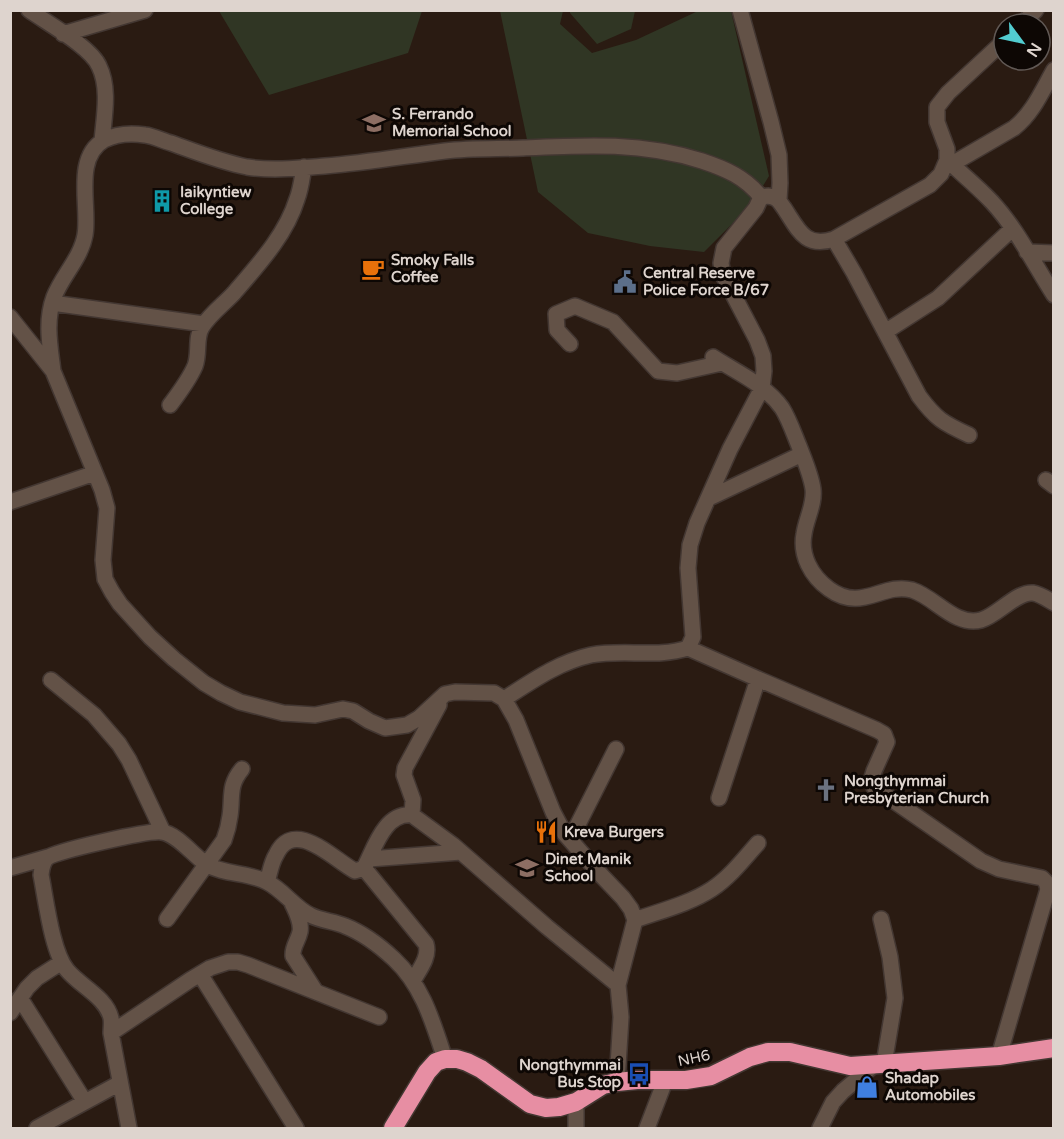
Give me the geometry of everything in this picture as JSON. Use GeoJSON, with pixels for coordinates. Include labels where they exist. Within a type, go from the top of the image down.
{"type":"FeatureCollection","features":[{"type":"Feature","properties":{"kind":"highway","name":"NH6"},"geometry":{"type":"LineString","coordinates":[[445,1059],[467,1062],[481,1069],[530,1104],[546,1108],[576,1102],[603,1085],[617,1082],[686,1080],[711,1076],[750,1057],[768,1052],[789,1052],[850,1066],[999,1056],[1053,1048]]}},
{"type":"Feature","properties":{"kind":"highway"},"geometry":{"type":"LineString","coordinates":[[393,1128],[426,1072],[436,1062],[445,1059]]}},
{"type":"Feature","properties":{"kind":"street"},"geometry":{"type":"LineString","coordinates":[[29,10],[84,48],[99,64],[104,80],[105,99],[102,141]]}},
{"type":"Feature","properties":{"kind":"street"},"geometry":{"type":"LineString","coordinates":[[63,34],[145,10]]}},
{"type":"Feature","properties":{"kind":"street"},"geometry":{"type":"LineString","coordinates":[[740,10],[779,155],[779,200]]}},
{"type":"Feature","properties":{"kind":"street"},"geometry":{"type":"LineString","coordinates":[[992,52],[937,106],[938,122],[950,162],[992,202],[1028,252],[1053,295]]}},
{"type":"Feature","properties":{"kind":"street"},"geometry":{"type":"LineString","coordinates":[[761,197],[772,196],[779,200],[804,237],[814,242],[824,243],[834,239],[930,185],[950,162],[1014,128],[1023,121],[1036,102],[1053,70]]}},
{"type":"Feature","properties":{"kind":"street"},"geometry":{"type":"LineString","coordinates":[[52,370],[50,314],[52,303],[62,281],[78,256],[85,238],[86,166],[94,149],[102,141],[117,135],[146,135],[221,160],[248,167],[270,168],[331,166],[477,149],[618,146],[650,149],[714,165],[737,175],[752,186],[761,197]]}},
{"type":"Feature","properties":{"kind":"street"},"geometry":{"type":"LineString","coordinates":[[170,405],[195,366],[198,355],[198,333],[272,246],[288,221],[298,198],[304,167]]}},
{"type":"Feature","properties":{"kind":"street"},"geometry":{"type":"LineString","coordinates":[[688,648],[693,637],[688,568],[690,545],[697,523],[730,449],[762,388],[763,356],[723,275],[721,263],[724,248],[756,208],[761,197]]}},
{"type":"Feature","properties":{"kind":"street"},"geometry":{"type":"LineString","coordinates":[[885,332],[938,298],[1012,229]]}},
{"type":"Feature","properties":{"kind":"street"},"geometry":{"type":"LineString","coordinates":[[834,239],[919,396],[943,423],[969,435]]}},
{"type":"Feature","properties":{"kind":"street"},"geometry":{"type":"LineString","coordinates":[[1028,252],[1053,253]]}},
{"type":"Feature","properties":{"kind":"street"},"geometry":{"type":"LineString","coordinates":[[52,303],[204,324]]}},
{"type":"Feature","properties":{"kind":"street"},"geometry":{"type":"LineString","coordinates":[[570,344],[557,330],[556,314],[575,306],[613,322],[658,371],[677,374],[717,360],[762,388],[775,400],[783,410],[812,481],[813,499],[803,535],[808,567],[830,590],[855,599],[891,590],[912,590],[948,612],[971,622],[993,615],[1028,593],[1041,596],[1053,603]]}},
{"type":"Feature","properties":{"kind":"street"},"geometry":{"type":"LineString","coordinates":[[10,317],[52,370],[102,490],[107,508],[103,561],[105,579],[120,604],[150,637],[204,683],[240,702],[283,713],[315,715],[343,709],[353,711],[385,728],[407,725],[419,718],[445,694],[494,693],[504,699],[516,720],[553,812],[564,833],[624,898],[635,920],[618,985],[621,1028],[617,1082]]}},
{"type":"Feature","properties":{"kind":"street"},"geometry":{"type":"LineString","coordinates":[[709,498],[802,454]]}},
{"type":"Feature","properties":{"kind":"street"},"geometry":{"type":"LineString","coordinates":[[10,502],[95,473]]}},
{"type":"Feature","properties":{"kind":"street"},"geometry":{"type":"LineString","coordinates":[[504,699],[552,669],[591,655],[676,651],[688,648],[884,735],[887,742],[871,781],[874,787],[981,861],[999,869],[1042,878],[1051,889],[999,1056]]}},
{"type":"Feature","properties":{"kind":"street"},"geometry":{"type":"LineString","coordinates":[[719,798],[758,679]]}},
{"type":"Feature","properties":{"kind":"street"},"geometry":{"type":"LineString","coordinates":[[51,680],[94,715],[119,744],[163,832]]}},
{"type":"Feature","properties":{"kind":"street"},"geometry":{"type":"LineString","coordinates":[[412,814],[413,800],[404,775],[405,768],[445,694]]}},
{"type":"Feature","properties":{"kind":"street"},"geometry":{"type":"LineString","coordinates":[[570,840],[616,749]]}},
{"type":"Feature","properties":{"kind":"street"},"geometry":{"type":"LineString","coordinates":[[167,919],[224,840],[231,813],[231,789],[242,769]]}},
{"type":"Feature","properties":{"kind":"street"},"geometry":{"type":"LineString","coordinates":[[267,882],[275,855],[281,846],[291,839],[313,843],[356,871],[366,863],[378,838],[387,826],[399,817],[412,814],[462,852],[547,927],[618,985]]}},
{"type":"Feature","properties":{"kind":"street"},"geometry":{"type":"LineString","coordinates":[[13,865],[119,838],[163,832],[173,836],[206,864],[216,869],[267,882],[312,916],[346,926],[365,936],[396,960],[413,981],[427,1006],[445,1059]]}},
{"type":"Feature","properties":{"kind":"street"},"geometry":{"type":"LineString","coordinates":[[635,920],[696,898],[713,889],[735,870],[758,843]]}},
{"type":"Feature","properties":{"kind":"street"},"geometry":{"type":"LineString","coordinates":[[366,863],[462,852]]}},
{"type":"Feature","properties":{"kind":"street"},"geometry":{"type":"LineString","coordinates":[[48,857],[42,864],[41,875],[56,948],[68,971],[101,1001],[107,1010],[111,1020],[111,1033],[129,1128]]}},
{"type":"Feature","properties":{"kind":"street"},"geometry":{"type":"LineString","coordinates":[[366,863],[426,944],[427,956],[413,981]]}},
{"type":"Feature","properties":{"kind":"street"},"geometry":{"type":"LineString","coordinates":[[291,901],[300,925],[300,934],[292,950],[293,956],[316,992]]}},
{"type":"Feature","properties":{"kind":"street"},"geometry":{"type":"LineString","coordinates":[[820,1128],[833,1102],[843,1091],[879,1064],[895,998],[894,978],[881,919]]}},
{"type":"Feature","properties":{"kind":"street"},"geometry":{"type":"LineString","coordinates":[[10,1012],[37,978],[62,962]]}},
{"type":"Feature","properties":{"kind":"street"},"geometry":{"type":"LineString","coordinates":[[111,1033],[200,974],[228,962],[249,964],[379,1017]]}},
{"type":"Feature","properties":{"kind":"street"},"geometry":{"type":"LineString","coordinates":[[200,974],[296,1128]]}},
{"type":"Feature","properties":{"kind":"street"},"geometry":{"type":"LineString","coordinates":[[20,998],[85,1102]]}},
{"type":"Feature","properties":{"kind":"street"},"geometry":{"type":"LineString","coordinates":[[647,1128],[665,1081]]}},
{"type":"Feature","properties":{"kind":"street"},"geometry":{"type":"LineString","coordinates":[[37,1128],[120,1083]]}},
{"type":"Feature","properties":{"kind":"street"},"geometry":{"type":"LineString","coordinates":[[576,1102],[576,1128]]}},
{"type":"Feature","properties":{"kind":"green space"},"geometry":{"type":"Polygon","coordinates":[[[570,10],[635,11],[631,29],[597,44],[570,13],[570,10]]]}},
{"type":"Feature","properties":{"kind":"green space"},"geometry":{"type":"Polygon","coordinates":[[[219,11],[422,11],[408,53],[269,95],[219,11]]]}},
{"type":"Feature","properties":{"kind":"green space"},"geometry":{"type":"Polygon","coordinates":[[[500,11],[563,11],[560,24],[592,53],[636,40],[698,11],[731,11],[769,176],[752,204],[704,252],[650,246],[588,233],[538,192],[500,11]]]}},
{"type":"Feature","properties":{"kind":"place","name":"S. Ferrando Memorial School"},"geometry":{"type":"Point","coordinates":[374,123]}},
{"type":"Feature","properties":{"kind":"place","name":"Iaikyntiew College"},"geometry":{"type":"Point","coordinates":[162,201]}},
{"type":"Feature","properties":{"kind":"place","name":"Smoky Falls Coffee"},"geometry":{"type":"Point","coordinates":[373,269]}},
{"type":"Feature","properties":{"kind":"place","name":"Central Reserve Police Force B/67"},"geometry":{"type":"Point","coordinates":[625,282]}},
{"type":"Feature","properties":{"kind":"place","name":"Nongthymmai Presbyterian Church"},"geometry":{"type":"Point","coordinates":[826,790]}},
{"type":"Feature","properties":{"kind":"place","name":"Kreva Burgers"},"geometry":{"type":"Point","coordinates":[546,832]}},
{"type":"Feature","properties":{"kind":"place","name":"Dinet Manik School"},"geometry":{"type":"Point","coordinates":[527,868]}},
{"type":"Feature","properties":{"kind":"place","name":"Nongthymmai Bus Stop"},"geometry":{"type":"Point","coordinates":[639,1074]}},
{"type":"Feature","properties":{"kind":"place","name":"Shadap Automobiles"},"geometry":{"type":"Point","coordinates":[867,1087]}}]}
